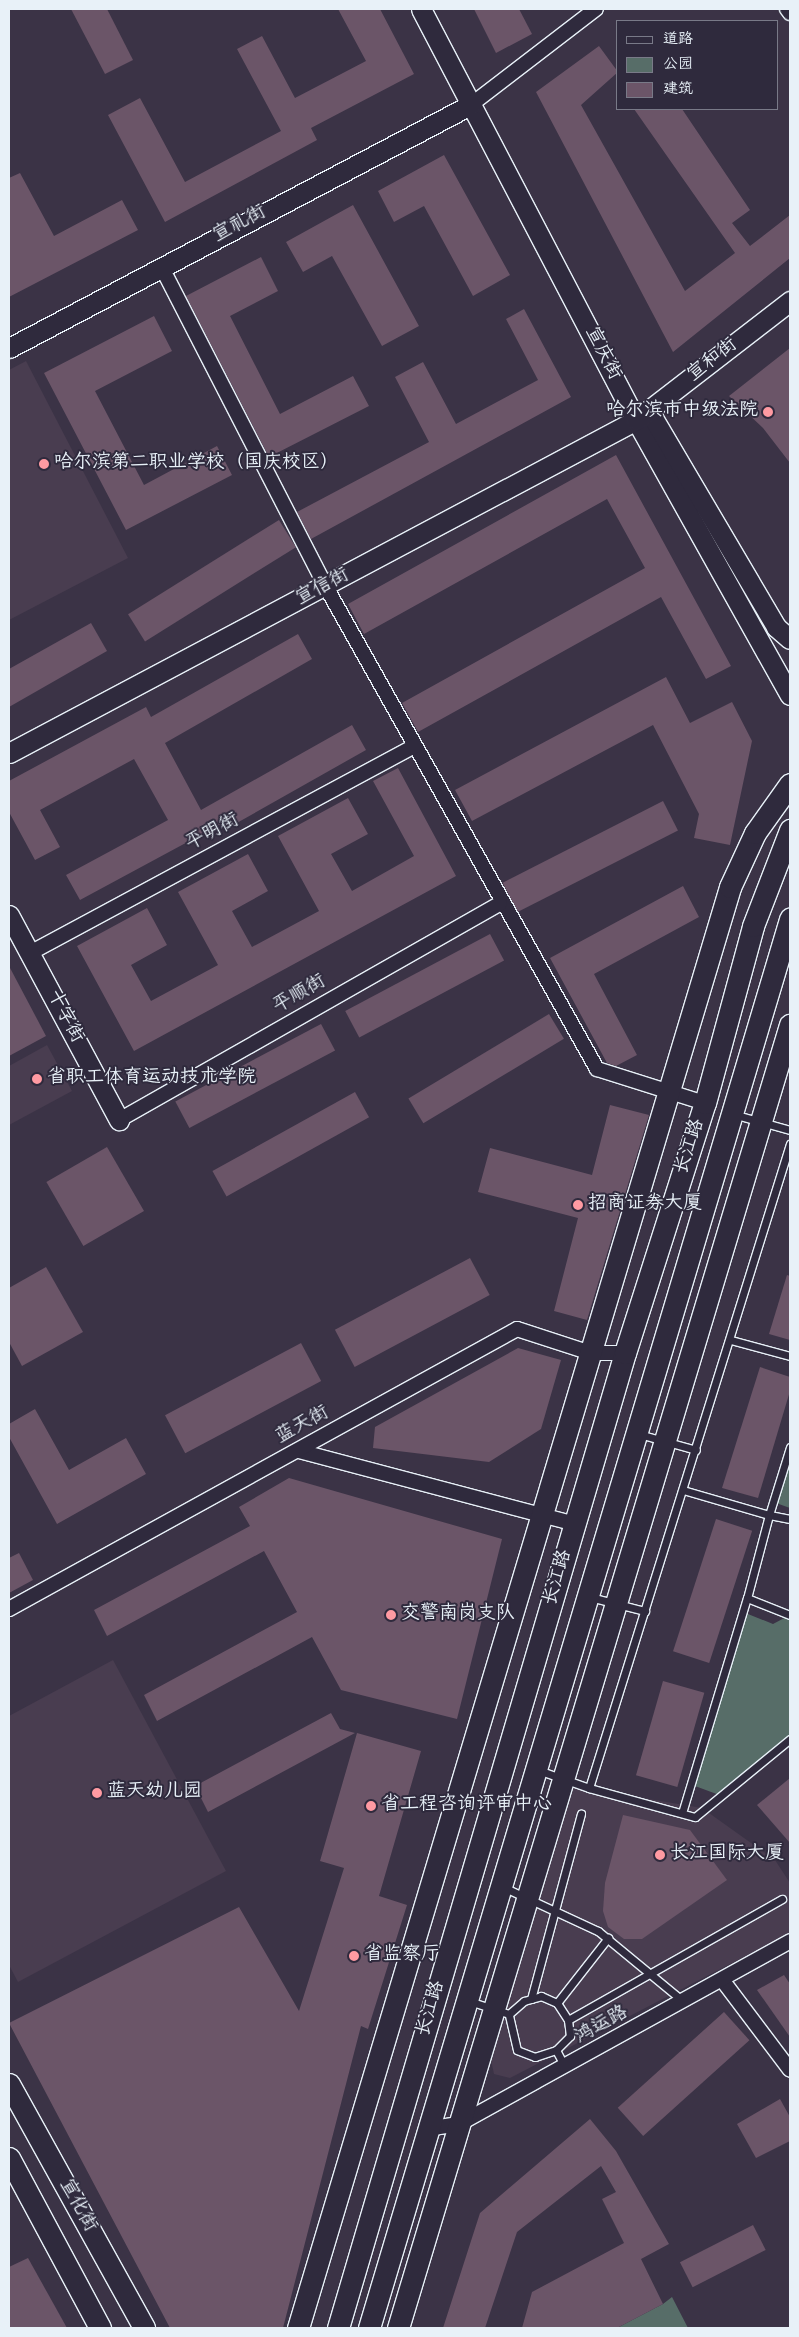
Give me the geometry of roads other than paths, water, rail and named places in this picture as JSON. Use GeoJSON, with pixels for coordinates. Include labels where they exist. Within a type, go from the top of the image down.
{"type":"FeatureCollection","features":[{"type":"Feature","properties":{"kind":"main road"},"geometry":{"type":"LineString","coordinates":[[298,2328],[540,1515],[670,1092],[730,887],[755,833],[790,784]]}},
{"type":"Feature","properties":{"kind":"main road","name":"长江路"},"geometry":{"type":"LineString","coordinates":[[338,2328],[625,1353],[705,1103],[753,926],[790,830]]}},
{"type":"Feature","properties":{"kind":"main road","name":"长江路"},"geometry":{"type":"LineString","coordinates":[[368,2328],[467,2000],[498,1885],[584,1595],[790,919]]}},
{"type":"Feature","properties":{"kind":"main road"},"geometry":{"type":"LineString","coordinates":[[398,2328],[459,2124],[502,2012],[529,1898],[561,1779],[662,1440],[790,1025]]}},
{"type":"Feature","properties":{"kind":"main road","name":"宣化街"},"geometry":{"type":"LineString","coordinates":[[9,2084],[144,2328]]}},
{"type":"Feature","properties":{"kind":"main road","name":"宣化街"},"geometry":{"type":"LineString","coordinates":[[9,2158],[100,2328]]}},
{"type":"Feature","properties":{"kind":"street","name":"宣庆街"},"geometry":{"type":"LineString","coordinates":[[421,9],[643,416],[790,695]]}},
{"type":"Feature","properties":{"kind":"street"},"geometry":{"type":"LineString","coordinates":[[472,104],[596,9]]}},
{"type":"Feature","properties":{"kind":"street"},"geometry":{"type":"LineString","coordinates":[[787,9],[790,13]]}},
{"type":"Feature","properties":{"kind":"street","name":"宣礼街"},"geometry":{"type":"LineString","coordinates":[[9,348],[472,104]]}},
{"type":"Feature","properties":{"kind":"street"},"geometry":{"type":"LineString","coordinates":[[162,266],[326,587],[415,746],[500,904],[597,1069],[705,1103]]}},
{"type":"Feature","properties":{"kind":"street","name":"宣和街"},"geometry":{"type":"LineString","coordinates":[[643,416],[790,301]]}},
{"type":"Feature","properties":{"kind":"street"},"geometry":{"type":"LineString","coordinates":[[643,416],[776,627],[790,639]]}},
{"type":"Feature","properties":{"kind":"street","name":"宣信街"},"geometry":{"type":"LineString","coordinates":[[9,753],[326,587],[643,416]]}},
{"type":"Feature","properties":{"kind":"street","name":"平明街"},"geometry":{"type":"LineString","coordinates":[[30,953],[415,746]]}},
{"type":"Feature","properties":{"kind":"street","name":"平顺街"},"geometry":{"type":"LineString","coordinates":[[119,1120],[500,904]]}},
{"type":"Feature","properties":{"kind":"street","name":"十字街"},"geometry":{"type":"LineString","coordinates":[[9,914],[119,1120]]}},
{"type":"Feature","properties":{"kind":"street","name":"蓝天街"},"geometry":{"type":"LineString","coordinates":[[9,1609],[517,1329],[591,1353],[625,1353]]}},
{"type":"Feature","properties":{"kind":"street"},"geometry":{"type":"LineString","coordinates":[[298,1451],[575,1524]]}},
{"type":"Feature","properties":{"kind":"street","name":"鸿运路"},"geometry":{"type":"LineString","coordinates":[[427,2129],[459,2124],[723,1981],[790,1941]]}},
{"type":"Feature","properties":{"kind":"street"},"geometry":{"type":"LineString","coordinates":[[723,1981],[790,2070]]}},
{"type":"Feature","properties":{"kind":"lane"},"geometry":{"type":"LineString","coordinates":[[730,1114],[790,1130]]}},
{"type":"Feature","properties":{"kind":"lane"},"geometry":{"type":"LineString","coordinates":[[589,1788],[731,1340],[790,1144]]}},
{"type":"Feature","properties":{"kind":"lane"},"geometry":{"type":"LineString","coordinates":[[731,1340],[790,1356]]}},
{"type":"Feature","properties":{"kind":"lane"},"geometry":{"type":"LineString","coordinates":[[634,1432],[696,1450]]}},
{"type":"Feature","properties":{"kind":"lane"},"geometry":{"type":"LineString","coordinates":[[682,1813],[790,1447]]}},
{"type":"Feature","properties":{"kind":"lane"},"geometry":{"type":"LineString","coordinates":[[683,1490],[769,1515],[790,1519]]}},
{"type":"Feature","properties":{"kind":"lane"},"geometry":{"type":"LineString","coordinates":[[584,1595],[645,1611]]}},
{"type":"Feature","properties":{"kind":"lane"},"geometry":{"type":"LineString","coordinates":[[747,1598],[790,1615]]}},
{"type":"Feature","properties":{"kind":"lane"},"geometry":{"type":"LineString","coordinates":[[533,1768],[589,1788],[695,1817],[790,1739]]}},
{"type":"Feature","properties":{"kind":"lane"},"geometry":{"type":"LineString","coordinates":[[531,1999],[557,1910],[581,1814]]}},
{"type":"Feature","properties":{"kind":"lane"},"geometry":{"type":"LineString","coordinates":[[498,1885],[557,1910],[608,1938],[651,1972],[684,2002]]}},
{"type":"Feature","properties":{"kind":"lane"},"geometry":{"type":"LineString","coordinates":[[568,2020],[782,1900]]}},
{"type":"Feature","properties":{"kind":"lane"},"geometry":{"type":"LineString","coordinates":[[557,2003],[608,1938]]}},
{"type":"Feature","properties":{"kind":"lane"},"geometry":{"type":"LineString","coordinates":[[467,2000],[502,2012],[541,1996],[557,2003],[568,2020],[570,2036],[556,2050],[535,2057],[517,2050],[502,2012]]}},
{"type":"Feature","properties":{"kind":"lane"},"geometry":{"type":"LineString","coordinates":[[556,2050],[565,2068]]}},
{"type":"Feature","properties":{"kind":"place","name":"哈尔滨市中级法院"},"geometry":{"type":"Point","coordinates":[768,412]}},
{"type":"Feature","properties":{"kind":"place","name":"哈尔滨第二职业学校（国庆校区）"},"geometry":{"type":"Point","coordinates":[44,464]}},
{"type":"Feature","properties":{"kind":"place","name":"省职工体育运动技术学院"},"geometry":{"type":"Point","coordinates":[37,1079]}},
{"type":"Feature","properties":{"kind":"place","name":"招商证券大厦"},"geometry":{"type":"Point","coordinates":[578,1205]}},
{"type":"Feature","properties":{"kind":"place","name":"交警南岗支队"},"geometry":{"type":"Point","coordinates":[391,1615]}},
{"type":"Feature","properties":{"kind":"place","name":"蓝天幼儿园"},"geometry":{"type":"Point","coordinates":[97,1793]}},
{"type":"Feature","properties":{"kind":"place","name":"省工程咨询评审中心"},"geometry":{"type":"Point","coordinates":[371,1806]}},
{"type":"Feature","properties":{"kind":"place","name":"长江国际大厦"},"geometry":{"type":"Point","coordinates":[660,1855]}},
{"type":"Feature","properties":{"kind":"place","name":"省监察厅"},"geometry":{"type":"Point","coordinates":[354,1956]}}]}
